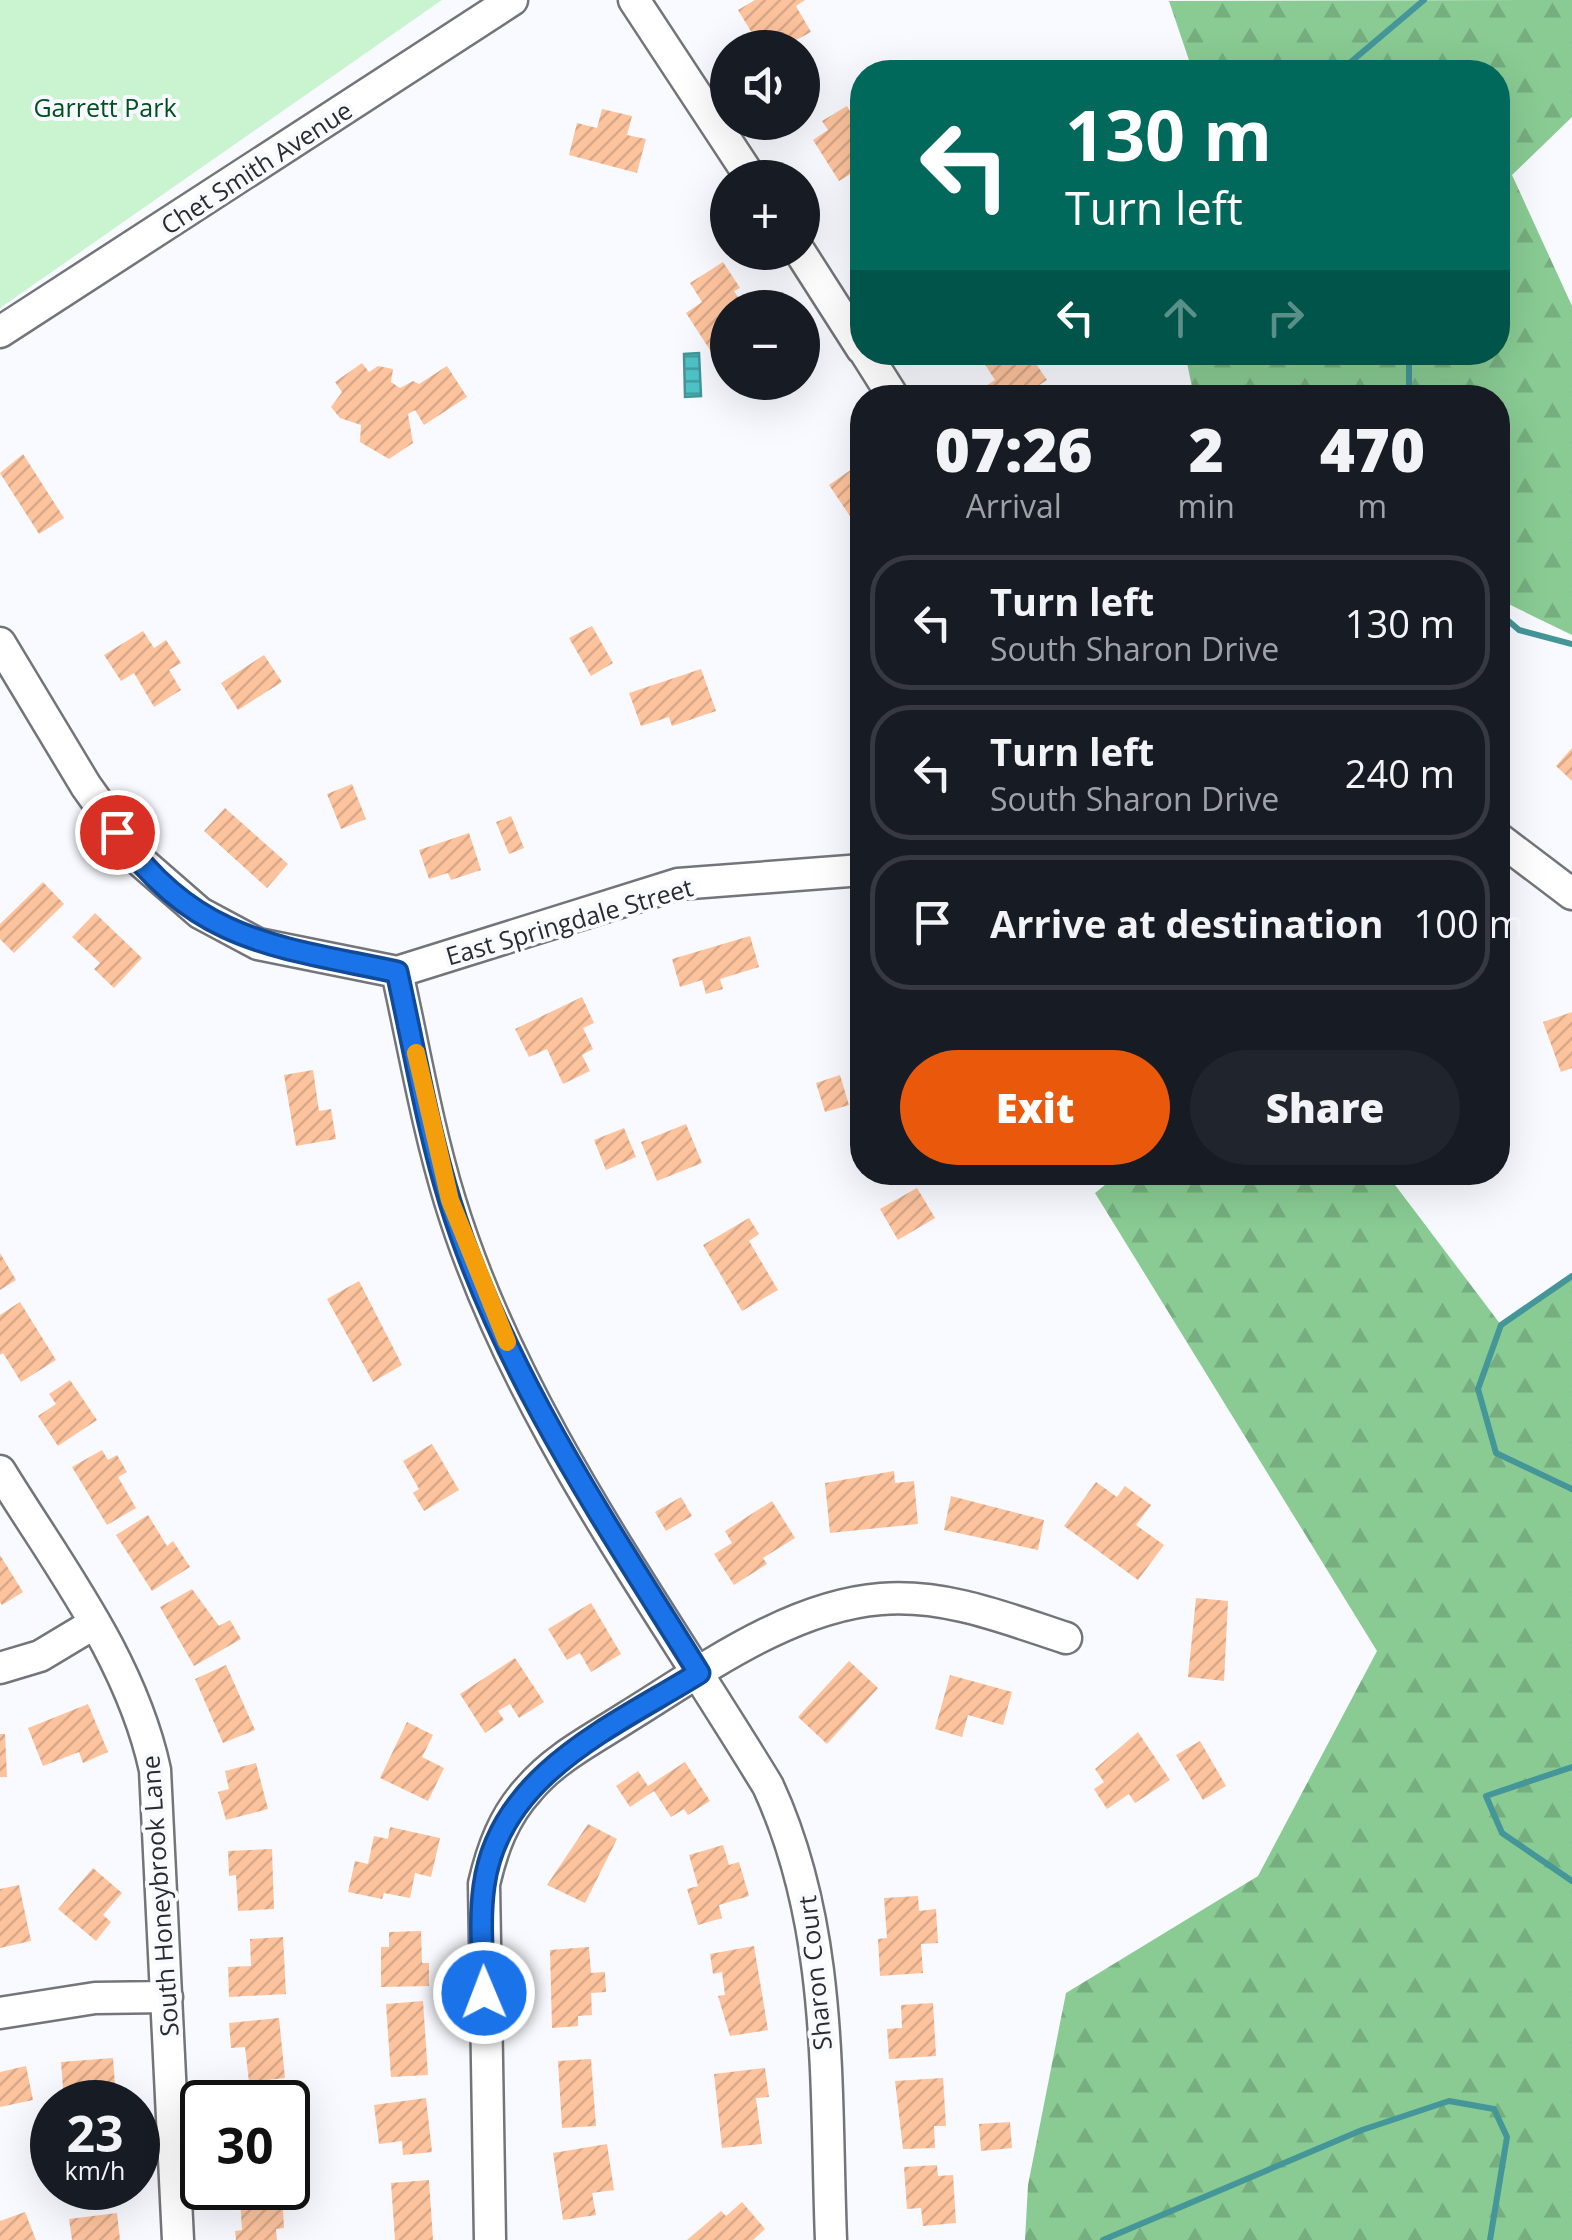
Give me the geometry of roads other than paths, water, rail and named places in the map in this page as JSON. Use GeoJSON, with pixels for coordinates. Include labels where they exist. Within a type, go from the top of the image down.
{"type":"FeatureCollection","features":[{"type":"Feature","properties":{"kind":"street","name":"Chet Smith Avenue"},"geometry":{"type":"LineString","coordinates":[[0,332],[512,0]]}},
{"type":"Feature","properties":{"kind":"street"},"geometry":{"type":"LineString","coordinates":[[634,0],[738,160]]}},
{"type":"Feature","properties":{"kind":"street"},"geometry":{"type":"LineString","coordinates":[[812,270],[850,329]]}},
{"type":"Feature","properties":{"kind":"street"},"geometry":{"type":"LineString","coordinates":[[0,643],[117,832],[161,882],[200,913],[258,944],[397,972]]}},
{"type":"Feature","properties":{"kind":"street"},"geometry":{"type":"LineString","coordinates":[[1510,847],[1572,894]]}},
{"type":"Feature","properties":{"kind":"street","name":"East Springdale Street"},"geometry":{"type":"LineString","coordinates":[[397,972],[678,884],[850,871]]}},
{"type":"Feature","properties":{"kind":"street","name":"Sharon Court"},"geometry":{"type":"LineString","coordinates":[[397,972],[450,1200],[510,1349],[580,1482],[768,1786],[806,1888],[818,1964],[831,2240]]}},
{"type":"Feature","properties":{"kind":"street","name":"South Honeybrook Lane"},"geometry":{"type":"LineString","coordinates":[[0,1471],[95,1623],[133,1692],[156,1770],[178,2240]]}},
{"type":"Feature","properties":{"kind":"street"},"geometry":{"type":"LineString","coordinates":[[490,2240],[481,1914],[491,1854],[513,1809],[547,1770],[699,1673],[817,1613],[878,1599],[958,1602],[1066,1638]]}},
{"type":"Feature","properties":{"kind":"street"},"geometry":{"type":"LineString","coordinates":[[0,1668],[40,1656],[95,1623]]}},
{"type":"Feature","properties":{"kind":"street"},"geometry":{"type":"LineString","coordinates":[[0,2012],[95,1998],[167,1997]]}},
{"type":"Feature","properties":{"kind":"water"},"geometry":{"type":"Polygon","coordinates":[[[699,353],[701,396],[685,397],[684,354],[699,353]]]}},
{"type":"Feature","properties":{"kind":"waterway"},"geometry":{"type":"LineString","coordinates":[[1353,60],[1424,0]]}},
{"type":"Feature","properties":{"kind":"waterway"},"geometry":{"type":"LineString","coordinates":[[1409,365],[1409,385]]}},
{"type":"Feature","properties":{"kind":"waterway"},"geometry":{"type":"LineString","coordinates":[[1510,622],[1519,630],[1572,644]]}},
{"type":"Feature","properties":{"kind":"waterway"},"geometry":{"type":"LineString","coordinates":[[1572,1276],[1501,1325],[1478,1389],[1496,1453],[1572,1489]]}},
{"type":"Feature","properties":{"kind":"waterway"},"geometry":{"type":"LineString","coordinates":[[1572,1767],[1486,1796],[1502,1833],[1572,1881]]}},
{"type":"Feature","properties":{"kind":"waterway"},"geometry":{"type":"LineString","coordinates":[[1103,2240],[1362,2130],[1449,2101],[1494,2109],[1507,2137],[1490,2240]]}},
{"type":"Feature","properties":{"kind":"park label","name":"Garrett Park"},"geometry":{"type":"Point","coordinates":[105,107]}}]}
